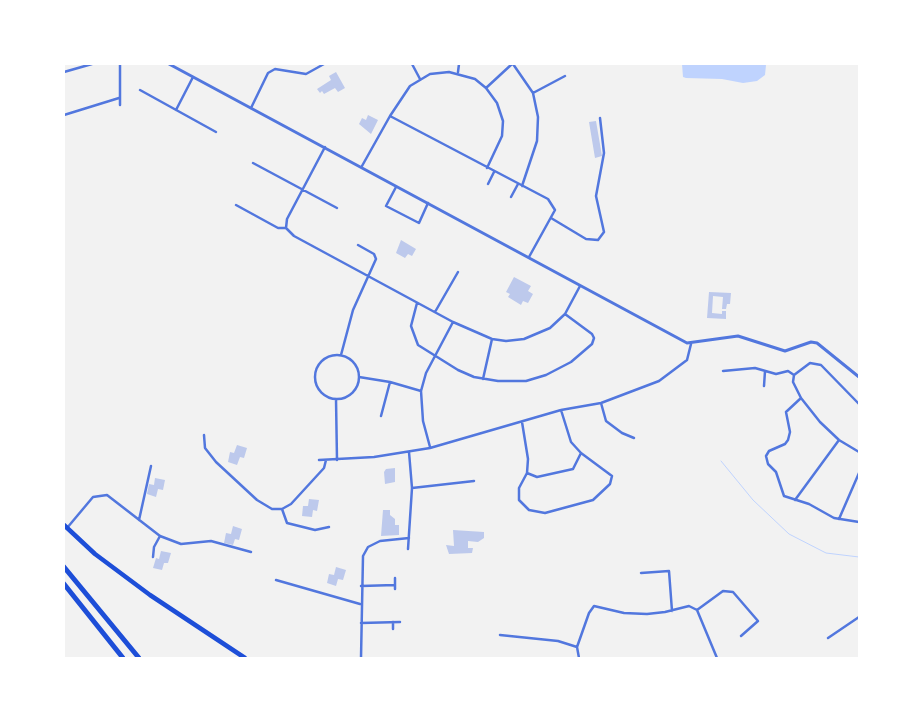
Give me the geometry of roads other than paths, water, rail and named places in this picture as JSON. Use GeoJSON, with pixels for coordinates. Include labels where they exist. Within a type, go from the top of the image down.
{"type":"FeatureCollection","features":[{"type":"Feature","properties":{"kind":"highway"},"geometry":{"type":"LineString","coordinates":[[64,567],[139,658]]}},
{"type":"Feature","properties":{"kind":"highway"},"geometry":{"type":"LineString","coordinates":[[64,584],[124,658]]}},
{"type":"Feature","properties":{"kind":"main road"},"geometry":{"type":"LineString","coordinates":[[65,526],[95,554],[150,594],[245,658]]}},
{"type":"Feature","properties":{"kind":"street"},"geometry":{"type":"LineString","coordinates":[[64,72],[92,64]]}},
{"type":"Feature","properties":{"kind":"street"},"geometry":{"type":"LineString","coordinates":[[120,64],[120,105]]}},
{"type":"Feature","properties":{"kind":"street"},"geometry":{"type":"LineString","coordinates":[[169,64],[691,344],[738,336],[786,351],[811,342],[817,343],[859,377]]}},
{"type":"Feature","properties":{"kind":"street"},"geometry":{"type":"LineString","coordinates":[[251,108],[268,72],[275,69],[306,74],[324,64]]}},
{"type":"Feature","properties":{"kind":"street"},"geometry":{"type":"LineString","coordinates":[[412,64],[420,79]]}},
{"type":"Feature","properties":{"kind":"street"},"geometry":{"type":"LineString","coordinates":[[457,73],[459,64]]}},
{"type":"Feature","properties":{"kind":"street"},"geometry":{"type":"LineString","coordinates":[[486,88],[513,64],[533,92],[538,117],[538,141],[522,186]]}},
{"type":"Feature","properties":{"kind":"street"},"geometry":{"type":"LineString","coordinates":[[362,166],[404,94],[420,79],[438,72],[457,73],[475,79],[486,88],[497,103],[503,121],[502,136],[487,168]]}},
{"type":"Feature","properties":{"kind":"street"},"geometry":{"type":"LineString","coordinates":[[533,92],[564,76]]}},
{"type":"Feature","properties":{"kind":"street"},"geometry":{"type":"LineString","coordinates":[[176,110],[193,77]]}},
{"type":"Feature","properties":{"kind":"street"},"geometry":{"type":"LineString","coordinates":[[140,90],[216,132]]}},
{"type":"Feature","properties":{"kind":"street"},"geometry":{"type":"LineString","coordinates":[[64,115],[119,98]]}},
{"type":"Feature","properties":{"kind":"street"},"geometry":{"type":"LineString","coordinates":[[390,116],[494,172],[548,198],[555,210],[529,258]]}},
{"type":"Feature","properties":{"kind":"street"},"geometry":{"type":"LineString","coordinates":[[551,218],[586,239],[598,240],[604,232],[596,196],[604,153],[600,118]]}},
{"type":"Feature","properties":{"kind":"street"},"geometry":{"type":"LineString","coordinates":[[325,147],[301,189],[286,222],[286,228],[294,236],[453,322],[492,339],[515,340],[533,336],[550,328],[564,314],[580,285]]}},
{"type":"Feature","properties":{"kind":"street"},"geometry":{"type":"LineString","coordinates":[[253,163],[337,208]]}},
{"type":"Feature","properties":{"kind":"street"},"geometry":{"type":"LineString","coordinates":[[488,184],[494,172]]}},
{"type":"Feature","properties":{"kind":"street"},"geometry":{"type":"LineString","coordinates":[[511,197],[518,184]]}},
{"type":"Feature","properties":{"kind":"street"},"geometry":{"type":"LineString","coordinates":[[396,187],[386,206],[418,223],[428,203]]}},
{"type":"Feature","properties":{"kind":"street"},"geometry":{"type":"LineString","coordinates":[[236,205],[278,228],[286,228]]}},
{"type":"Feature","properties":{"kind":"street"},"geometry":{"type":"LineString","coordinates":[[341,355],[353,310],[376,256],[358,245]]}},
{"type":"Feature","properties":{"kind":"street"},"geometry":{"type":"LineString","coordinates":[[435,312],[458,272]]}},
{"type":"Feature","properties":{"kind":"street"},"geometry":{"type":"LineString","coordinates":[[417,302],[411,320],[412,334],[418,346],[458,370],[483,379],[512,382],[537,379],[578,357],[592,344],[594,338],[592,334],[564,314]]}},
{"type":"Feature","properties":{"kind":"street"},"geometry":{"type":"LineString","coordinates":[[430,448],[423,421],[421,391],[434,357],[453,322]]}},
{"type":"Feature","properties":{"kind":"street"},"geometry":{"type":"LineString","coordinates":[[483,379],[492,339]]}},
{"type":"Feature","properties":{"kind":"street"},"geometry":{"type":"LineString","coordinates":[[319,460],[337,460],[430,448],[561,410],[601,404],[659,381],[687,360],[691,344]]}},
{"type":"Feature","properties":{"kind":"street"},"geometry":{"type":"LineString","coordinates":[[341,355],[353,362],[359,378],[352,393],[336,399],[321,392],[315,382],[315,374],[317,366],[326,357],[341,355]]}},
{"type":"Feature","properties":{"kind":"street"},"geometry":{"type":"LineString","coordinates":[[859,404],[833,374],[821,365],[810,363],[794,375],[793,382],[801,398],[820,422],[839,440],[859,452]]}},
{"type":"Feature","properties":{"kind":"street"},"geometry":{"type":"LineString","coordinates":[[723,371],[755,368],[776,374],[788,371],[794,375]]}},
{"type":"Feature","properties":{"kind":"street"},"geometry":{"type":"LineString","coordinates":[[733,370],[734,375]]}},
{"type":"Feature","properties":{"kind":"street"},"geometry":{"type":"LineString","coordinates":[[764,386],[765,371]]}},
{"type":"Feature","properties":{"kind":"street"},"geometry":{"type":"LineString","coordinates":[[359,378],[390,382],[421,391]]}},
{"type":"Feature","properties":{"kind":"street"},"geometry":{"type":"LineString","coordinates":[[381,416],[390,382]]}},
{"type":"Feature","properties":{"kind":"street"},"geometry":{"type":"LineString","coordinates":[[801,398],[786,412],[790,432],[788,440],[786,444],[769,451],[766,456],[768,464],[776,472],[784,496],[809,504],[839,519],[859,522]]}},
{"type":"Feature","properties":{"kind":"street"},"geometry":{"type":"LineString","coordinates":[[336,399],[337,460]]}},
{"type":"Feature","properties":{"kind":"street"},"geometry":{"type":"LineString","coordinates":[[601,404],[606,421],[622,433],[634,438]]}},
{"type":"Feature","properties":{"kind":"street"},"geometry":{"type":"LineString","coordinates":[[522,422],[528,459],[527,473],[519,488],[519,500],[529,510],[545,513],[593,500],[610,484],[612,476],[581,453],[571,442],[561,410]]}},
{"type":"Feature","properties":{"kind":"street"},"geometry":{"type":"LineString","coordinates":[[204,434],[205,448],[216,462],[257,500],[272,509],[282,509],[291,504],[324,468],[326,460]]}},
{"type":"Feature","properties":{"kind":"street"},"geometry":{"type":"LineString","coordinates":[[795,500],[802,487],[839,440]]}},
{"type":"Feature","properties":{"kind":"street"},"geometry":{"type":"LineString","coordinates":[[408,549],[412,488],[409,452]]}},
{"type":"Feature","properties":{"kind":"street"},"geometry":{"type":"LineString","coordinates":[[527,473],[537,477],[573,469],[581,453]]}},
{"type":"Feature","properties":{"kind":"street"},"geometry":{"type":"LineString","coordinates":[[139,520],[151,466]]}},
{"type":"Feature","properties":{"kind":"street"},"geometry":{"type":"LineString","coordinates":[[839,519],[859,473]]}},
{"type":"Feature","properties":{"kind":"street"},"geometry":{"type":"LineString","coordinates":[[412,488],[474,481]]}},
{"type":"Feature","properties":{"kind":"street"},"geometry":{"type":"LineString","coordinates":[[65,526],[93,498],[107,495],[160,536],[181,544],[210,541],[251,552]]}},
{"type":"Feature","properties":{"kind":"street"},"geometry":{"type":"LineString","coordinates":[[282,509],[287,523],[315,530],[329,527]]}},
{"type":"Feature","properties":{"kind":"street"},"geometry":{"type":"LineString","coordinates":[[153,557],[154,547],[160,536]]}},
{"type":"Feature","properties":{"kind":"street"},"geometry":{"type":"LineString","coordinates":[[361,658],[360,604],[363,556],[368,547],[380,541],[409,538]]}},
{"type":"Feature","properties":{"kind":"street"},"geometry":{"type":"LineString","coordinates":[[641,573],[669,571],[672,611]]}},
{"type":"Feature","properties":{"kind":"street"},"geometry":{"type":"LineString","coordinates":[[395,578],[395,589]]}},
{"type":"Feature","properties":{"kind":"street"},"geometry":{"type":"LineString","coordinates":[[276,580],[360,604]]}},
{"type":"Feature","properties":{"kind":"street"},"geometry":{"type":"LineString","coordinates":[[361,586],[395,585]]}},
{"type":"Feature","properties":{"kind":"street"},"geometry":{"type":"LineString","coordinates":[[697,610],[723,591],[733,592],[758,621],[741,636]]}},
{"type":"Feature","properties":{"kind":"street"},"geometry":{"type":"LineString","coordinates":[[579,658],[577,647],[590,610],[594,606],[640,614],[672,611],[689,606],[697,610],[716,658]]}},
{"type":"Feature","properties":{"kind":"street"},"geometry":{"type":"LineString","coordinates":[[828,638],[859,617]]}},
{"type":"Feature","properties":{"kind":"street"},"geometry":{"type":"LineString","coordinates":[[393,622],[393,629]]}},
{"type":"Feature","properties":{"kind":"street"},"geometry":{"type":"LineString","coordinates":[[361,623],[400,622]]}},
{"type":"Feature","properties":{"kind":"street"},"geometry":{"type":"LineString","coordinates":[[500,635],[558,641],[577,647]]}},
{"type":"Feature","properties":{"kind":"water"},"geometry":{"type":"Polygon","coordinates":[[[682,64],[766,65],[765,75],[757,81],[743,83],[722,79],[686,78],[683,77],[682,64]]]}},
{"type":"Feature","properties":{"kind":"waterway"},"geometry":{"type":"LineString","coordinates":[[721,461],[753,500],[789,534],[826,553],[859,557]]}}]}
